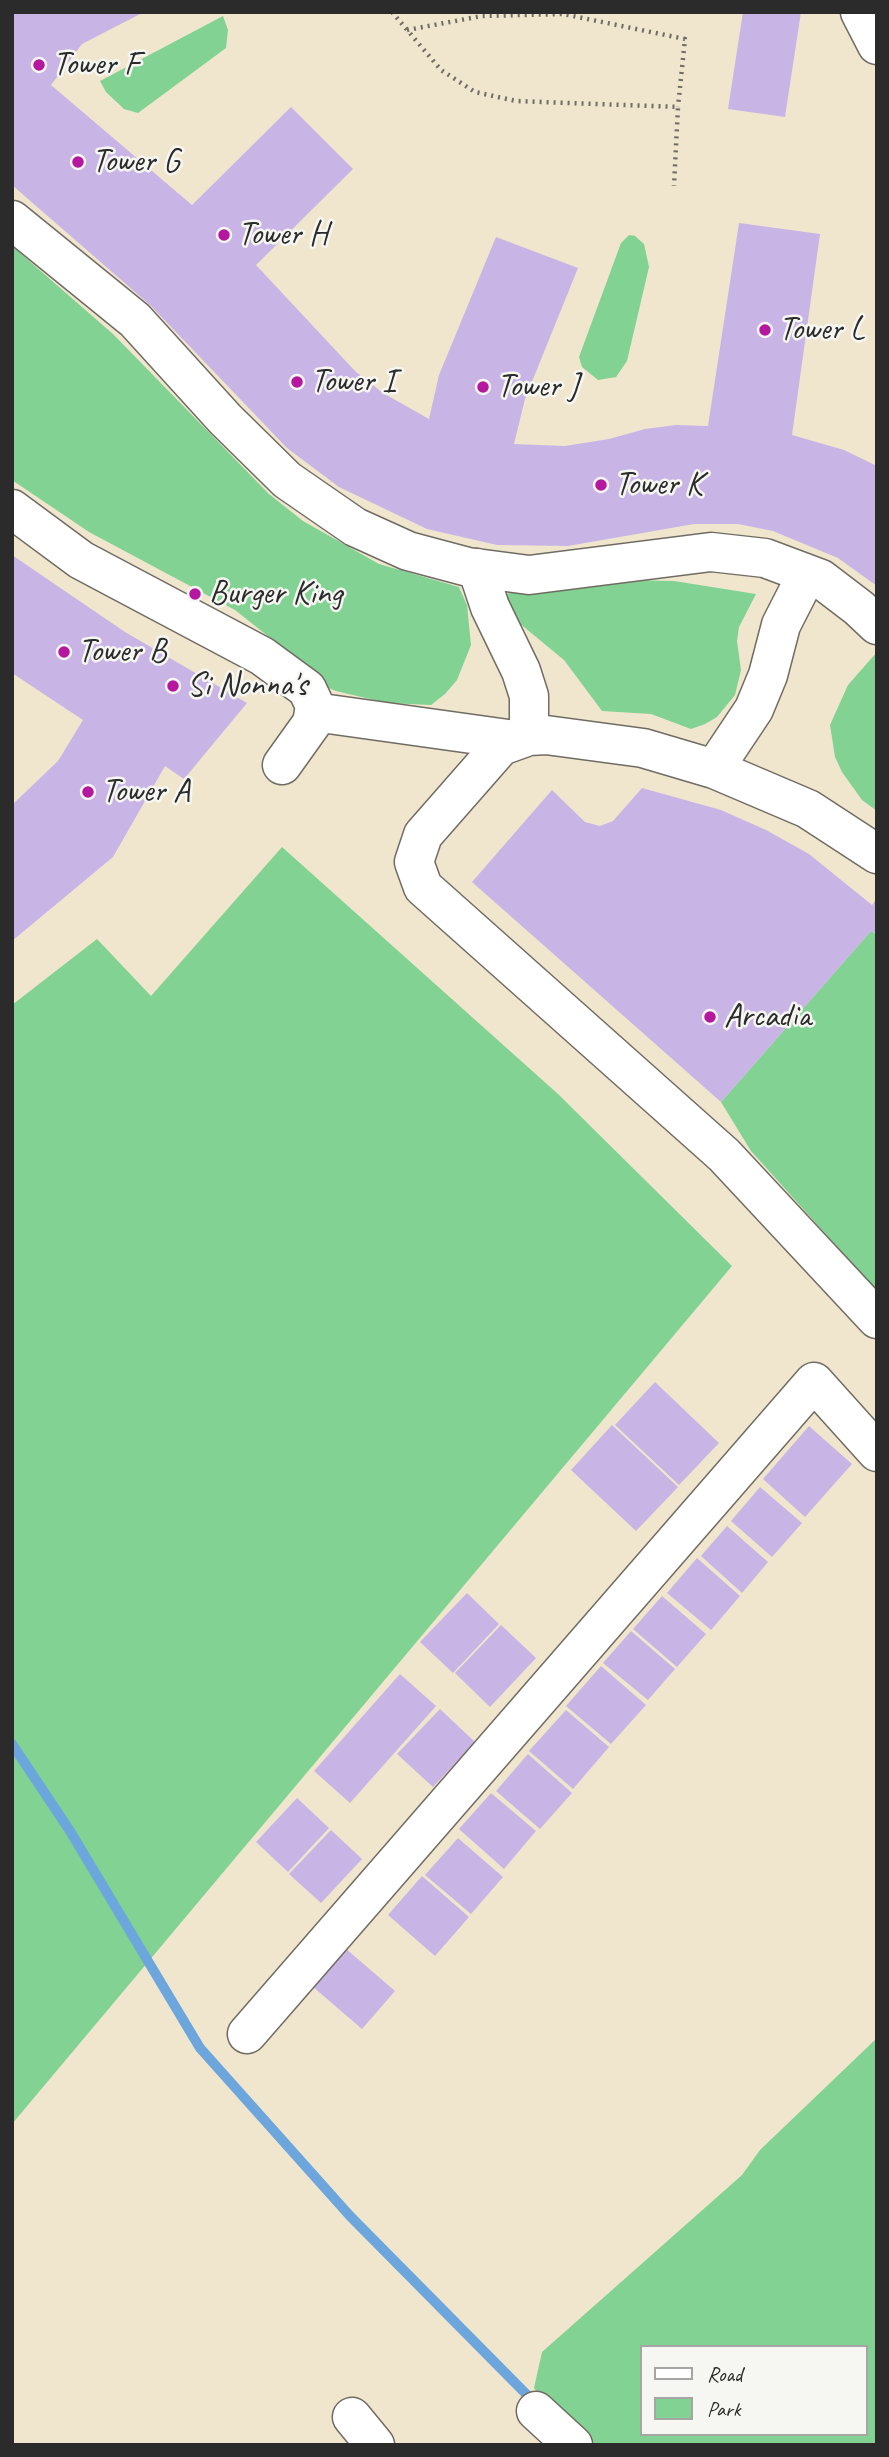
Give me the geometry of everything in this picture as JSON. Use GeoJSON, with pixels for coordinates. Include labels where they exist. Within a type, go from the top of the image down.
{"type":"FeatureCollection","features":[{"type":"Feature","properties":{"kind":"street"},"geometry":{"type":"LineString","coordinates":[[860,12],[877,45]]}},
{"type":"Feature","properties":{"kind":"street"},"geometry":{"type":"LineString","coordinates":[[12,220],[135,320],[225,419],[288,480],[355,527],[387,542],[408,551],[477,568],[529,575],[711,552],[765,558],[821,579],[877,625]]}},
{"type":"Feature","properties":{"kind":"street"},"geometry":{"type":"LineString","coordinates":[[12,509],[81,560],[261,656],[307,689],[315,706],[312,723],[282,765]]}},
{"type":"Feature","properties":{"kind":"street"},"geometry":{"type":"LineString","coordinates":[[477,568],[529,696],[522,738]]}},
{"type":"Feature","properties":{"kind":"street"},"geometry":{"type":"LineString","coordinates":[[715,769],[754,709],[768,675],[781,625],[807,574]]}},
{"type":"Feature","properties":{"kind":"street"},"geometry":{"type":"LineString","coordinates":[[314,712],[522,738]]}},
{"type":"Feature","properties":{"kind":"street"},"geometry":{"type":"LineString","coordinates":[[877,853],[808,809],[715,769],[643,748],[546,734],[522,738],[501,746],[423,835],[414,862],[424,887],[724,1155],[877,1319]]}},
{"type":"Feature","properties":{"kind":"street"},"geometry":{"type":"LineString","coordinates":[[247,2034],[814,1382],[877,1452]]}},
{"type":"Feature","properties":{"kind":"street"},"geometry":{"type":"LineString","coordinates":[[536,2411],[573,2445]]}},
{"type":"Feature","properties":{"kind":"path"},"geometry":{"type":"LineString","coordinates":[[392,12],[441,69],[457,83],[495,98],[678,107]]}},
{"type":"Feature","properties":{"kind":"path"},"geometry":{"type":"LineString","coordinates":[[407,30],[482,16],[563,14],[685,39],[674,186]]}},
{"type":"Feature","properties":{"kind":"green space"},"geometry":{"type":"Polygon","coordinates":[[[223,16],[228,30],[226,48],[138,113],[124,109],[106,92],[100,81],[223,16]]]}},
{"type":"Feature","properties":{"kind":"green space"},"geometry":{"type":"Polygon","coordinates":[[[629,235],[635,236],[644,244],[649,267],[627,361],[616,377],[598,380],[582,367],[579,357],[621,243],[629,235]]]}},
{"type":"Feature","properties":{"kind":"green space"},"geometry":{"type":"Polygon","coordinates":[[[12,246],[113,334],[269,494],[303,521],[379,564],[459,587],[467,605],[471,645],[457,680],[445,694],[431,705],[387,703],[336,691],[312,681],[288,652],[235,610],[89,532],[12,480],[12,246]]]}},
{"type":"Feature","properties":{"kind":"green space"},"geometry":{"type":"Polygon","coordinates":[[[628,580],[674,581],[756,594],[739,627],[737,641],[741,670],[735,695],[717,717],[691,729],[651,714],[602,711],[564,660],[513,618],[504,596],[511,592],[628,580]]]}},
{"type":"Feature","properties":{"kind":"green space"},"geometry":{"type":"Polygon","coordinates":[[[877,652],[877,811],[862,800],[842,772],[835,757],[830,725],[848,685],[877,652]]]}},
{"type":"Feature","properties":{"kind":"green space"},"geometry":{"type":"Polygon","coordinates":[[[282,847],[558,1094],[732,1266],[12,2124],[12,1005],[97,939],[151,996],[282,847]]]}},
{"type":"Feature","properties":{"kind":"green space"},"geometry":{"type":"Polygon","coordinates":[[[871,931],[877,935],[877,1291],[751,1151],[721,1102],[871,931]]]}},
{"type":"Feature","properties":{"kind":"green space"},"geometry":{"type":"Polygon","coordinates":[[[877,2038],[877,2445],[586,2445],[534,2388],[542,2352],[742,2175],[760,2150],[877,2038]]]}},
{"type":"Feature","properties":{"kind":"building"},"geometry":{"type":"Polygon","coordinates":[[[12,12],[144,12],[82,44],[51,85],[192,205],[291,107],[353,169],[256,265],[355,371],[383,393],[429,419],[439,375],[496,237],[578,268],[525,399],[514,444],[565,446],[609,439],[645,429],[676,425],[708,426],[739,223],[820,234],[792,435],[844,450],[877,466],[877,586],[838,558],[773,531],[738,524],[694,524],[568,546],[497,545],[427,529],[339,487],[287,448],[150,305],[12,185],[12,12]]]}},
{"type":"Feature","properties":{"kind":"building"},"geometry":{"type":"Polygon","coordinates":[[[743,12],[801,12],[785,117],[728,109],[743,12]]]}},
{"type":"Feature","properties":{"kind":"building","name":"Tower A"},"geometry":{"type":"Polygon","coordinates":[[[12,555],[125,632],[247,703],[184,779],[165,766],[113,857],[12,941],[12,805],[58,761],[83,720],[12,673],[12,555]]]}},
{"type":"Feature","properties":{"kind":"building","name":"Arcadia"},"geometry":{"type":"Polygon","coordinates":[[[642,788],[721,810],[766,830],[809,854],[872,905],[877,898],[877,935],[871,931],[721,1102],[472,882],[552,790],[585,822],[600,826],[613,821],[642,788]]]}},
{"type":"Feature","properties":{"kind":"building"},"geometry":{"type":"Polygon","coordinates":[[[655,1382],[719,1443],[679,1485],[615,1425],[655,1382]]]}},
{"type":"Feature","properties":{"kind":"building"},"geometry":{"type":"Polygon","coordinates":[[[612,1425],[678,1487],[636,1531],[571,1470],[612,1425]]]}},
{"type":"Feature","properties":{"kind":"building"},"geometry":{"type":"Polygon","coordinates":[[[809,1426],[852,1464],[805,1517],[763,1479],[809,1426]]]}},
{"type":"Feature","properties":{"kind":"building"},"geometry":{"type":"Polygon","coordinates":[[[760,1487],[802,1523],[772,1557],[731,1521],[760,1487]]]}},
{"type":"Feature","properties":{"kind":"building"},"geometry":{"type":"Polygon","coordinates":[[[727,1526],[768,1562],[742,1593],[701,1556],[727,1526]]]}},
{"type":"Feature","properties":{"kind":"building"},"geometry":{"type":"Polygon","coordinates":[[[697,1558],[740,1596],[711,1630],[667,1593],[697,1558]]]}},
{"type":"Feature","properties":{"kind":"building"},"geometry":{"type":"Polygon","coordinates":[[[467,1593],[499,1624],[453,1673],[420,1642],[467,1593]]]}},
{"type":"Feature","properties":{"kind":"building"},"geometry":{"type":"Polygon","coordinates":[[[662,1596],[706,1634],[677,1667],[633,1629],[662,1596]]]}},
{"type":"Feature","properties":{"kind":"building"},"geometry":{"type":"Polygon","coordinates":[[[501,1625],[536,1658],[490,1707],[455,1673],[501,1625]]]}},
{"type":"Feature","properties":{"kind":"building"},"geometry":{"type":"Polygon","coordinates":[[[631,1631],[675,1669],[648,1700],[603,1663],[631,1631]]]}},
{"type":"Feature","properties":{"kind":"building"},"geometry":{"type":"Polygon","coordinates":[[[601,1666],[646,1705],[611,1744],[566,1706],[601,1666]]]}},
{"type":"Feature","properties":{"kind":"building"},"geometry":{"type":"Polygon","coordinates":[[[400,1674],[436,1706],[350,1803],[314,1771],[400,1674]]]}},
{"type":"Feature","properties":{"kind":"building"},"geometry":{"type":"Polygon","coordinates":[[[440,1709],[475,1742],[433,1787],[397,1754],[440,1709]]]}},
{"type":"Feature","properties":{"kind":"building"},"geometry":{"type":"Polygon","coordinates":[[[566,1710],[609,1747],[573,1789],[529,1751],[566,1710]]]}},
{"type":"Feature","properties":{"kind":"building"},"geometry":{"type":"Polygon","coordinates":[[[528,1754],[572,1793],[540,1829],[496,1791],[528,1754]]]}},
{"type":"Feature","properties":{"kind":"building"},"geometry":{"type":"Polygon","coordinates":[[[491,1793],[536,1831],[504,1869],[459,1829],[491,1793]]]}},
{"type":"Feature","properties":{"kind":"building"},"geometry":{"type":"Polygon","coordinates":[[[297,1798],[329,1828],[288,1872],[256,1842],[297,1798]]]}},
{"type":"Feature","properties":{"kind":"building"},"geometry":{"type":"Polygon","coordinates":[[[331,1830],[362,1859],[321,1903],[289,1874],[331,1830]]]}},
{"type":"Feature","properties":{"kind":"building"},"geometry":{"type":"Polygon","coordinates":[[[458,1838],[503,1877],[471,1914],[425,1875],[458,1838]]]}},
{"type":"Feature","properties":{"kind":"building"},"geometry":{"type":"Polygon","coordinates":[[[422,1876],[469,1917],[435,1956],[388,1915],[422,1876]]]}},
{"type":"Feature","properties":{"kind":"building"},"geometry":{"type":"Polygon","coordinates":[[[345,1948],[395,1991],[362,2029],[312,1986],[345,1948]]]}},
{"type":"Feature","properties":{"kind":"waterway"},"geometry":{"type":"LineString","coordinates":[[12,1744],[70,1831],[200,2048],[350,2216],[536,2404]]}},
{"type":"Feature","properties":{"kind":"place","name":"Tower F"},"geometry":{"type":"Point","coordinates":[39,65]}},
{"type":"Feature","properties":{"kind":"place","name":"Tower G"},"geometry":{"type":"Point","coordinates":[78,162]}},
{"type":"Feature","properties":{"kind":"place","name":"Tower H"},"geometry":{"type":"Point","coordinates":[224,235]}},
{"type":"Feature","properties":{"kind":"place","name":"Tower L"},"geometry":{"type":"Point","coordinates":[765,330]}},
{"type":"Feature","properties":{"kind":"place","name":"Tower I"},"geometry":{"type":"Point","coordinates":[297,382]}},
{"type":"Feature","properties":{"kind":"place","name":"Tower J"},"geometry":{"type":"Point","coordinates":[483,387]}},
{"type":"Feature","properties":{"kind":"place","name":"Tower K"},"geometry":{"type":"Point","coordinates":[601,485]}},
{"type":"Feature","properties":{"kind":"place","name":"Burger King"},"geometry":{"type":"Point","coordinates":[195,594]}},
{"type":"Feature","properties":{"kind":"place","name":"Tower B"},"geometry":{"type":"Point","coordinates":[64,652]}},
{"type":"Feature","properties":{"kind":"place","name":"Si Nonna's"},"geometry":{"type":"Point","coordinates":[173,686]}},
{"type":"Feature","properties":{"kind":"place","name":"Tower A"},"geometry":{"type":"Point","coordinates":[88,792]}},
{"type":"Feature","properties":{"kind":"place","name":"Arcadia"},"geometry":{"type":"Point","coordinates":[710,1017]}}]}
